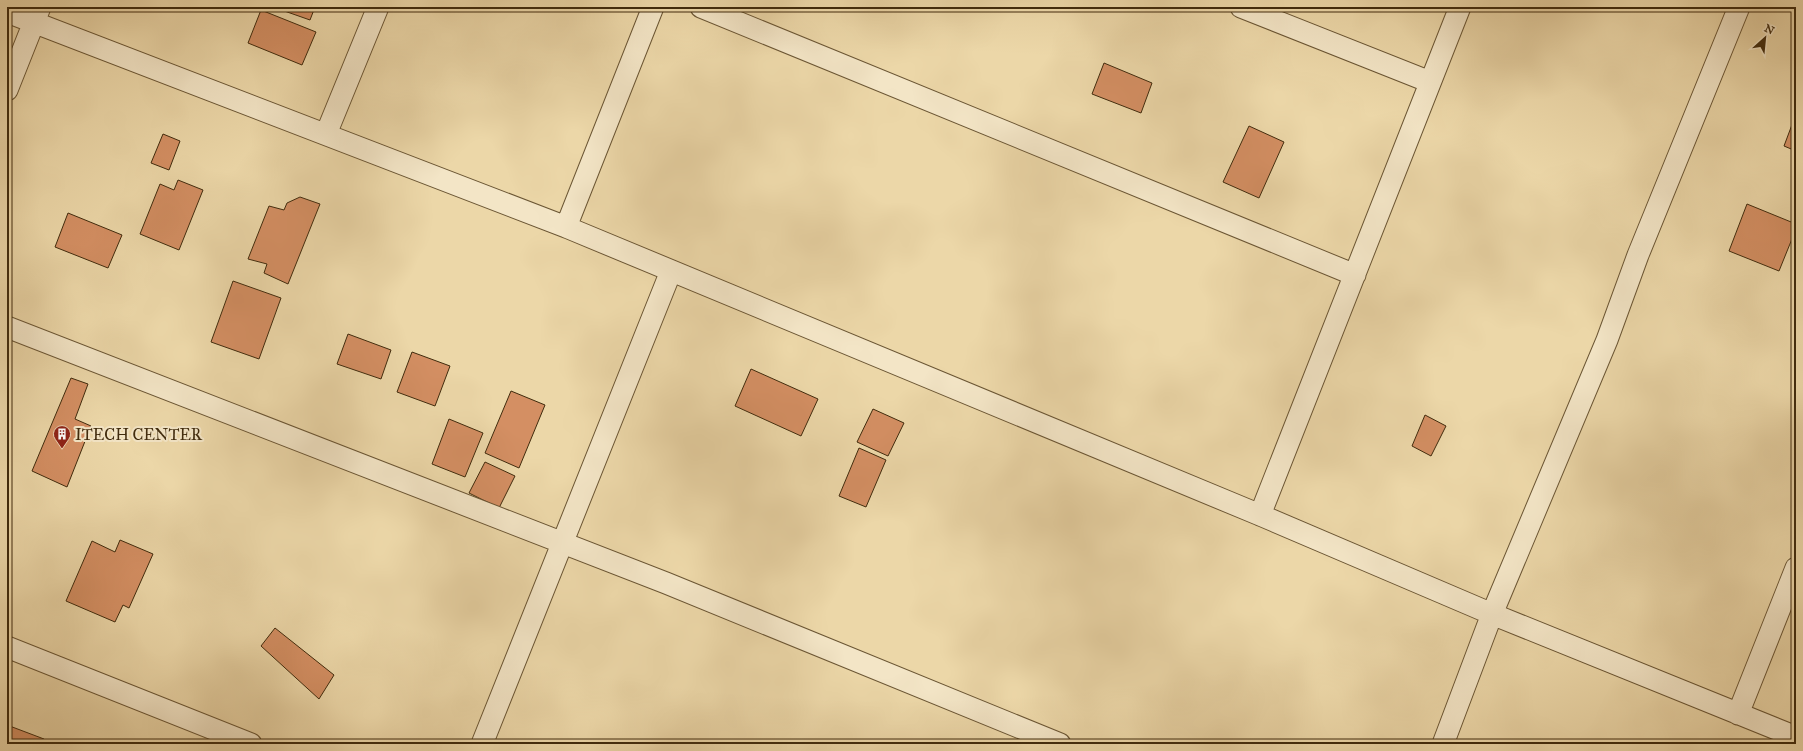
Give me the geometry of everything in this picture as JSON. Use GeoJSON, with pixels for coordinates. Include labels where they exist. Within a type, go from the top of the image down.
{"type":"FeatureCollection","features":[{"type":"Feature","properties":{"kind":"street"},"geometry":{"type":"LineString","coordinates":[[326,134],[378,7]]}},
{"type":"Feature","properties":{"kind":"street"},"geometry":{"type":"LineString","coordinates":[[566,227],[652,7]]}},
{"type":"Feature","properties":{"kind":"street"},"geometry":{"type":"LineString","coordinates":[[701,7],[1355,275]]}},
{"type":"Feature","properties":{"kind":"street"},"geometry":{"type":"LineString","coordinates":[[1241,7],[1430,82]]}},
{"type":"Feature","properties":{"kind":"street"},"geometry":{"type":"LineString","coordinates":[[1260,515],[1460,7]]}},
{"type":"Feature","properties":{"kind":"street"},"geometry":{"type":"LineString","coordinates":[[1443,744],[1492,614],[1607,340],[1638,255],[1740,7]]}},
{"type":"Feature","properties":{"kind":"street"},"geometry":{"type":"LineString","coordinates":[[7,12],[37,15],[326,134],[566,227],[1260,515],[1492,614],[1796,737]]}},
{"type":"Feature","properties":{"kind":"street"},"geometry":{"type":"LineString","coordinates":[[7,90],[37,15]]}},
{"type":"Feature","properties":{"kind":"street"},"geometry":{"type":"LineString","coordinates":[[482,744],[671,271]]}},
{"type":"Feature","properties":{"kind":"street"},"geometry":{"type":"LineString","coordinates":[[7,327],[666,582],[1060,744]]}},
{"type":"Feature","properties":{"kind":"street"},"geometry":{"type":"LineString","coordinates":[[1738,714],[1796,568]]}},
{"type":"Feature","properties":{"kind":"street"},"geometry":{"type":"LineString","coordinates":[[7,647],[239,742]]}},
{"type":"Feature","properties":{"kind":"building"},"geometry":{"type":"Polygon","coordinates":[[[273,7],[315,7],[310,20],[273,7]]]}},
{"type":"Feature","properties":{"kind":"building"},"geometry":{"type":"Polygon","coordinates":[[[261,10],[316,32],[302,65],[248,43],[261,10]]]}},
{"type":"Feature","properties":{"kind":"building"},"geometry":{"type":"Polygon","coordinates":[[[1104,63],[1152,83],[1141,113],[1092,94],[1104,63]]]}},
{"type":"Feature","properties":{"kind":"building"},"geometry":{"type":"Polygon","coordinates":[[[1796,114],[1796,151],[1784,146],[1796,114]]]}},
{"type":"Feature","properties":{"kind":"building"},"geometry":{"type":"Polygon","coordinates":[[[1249,126],[1284,142],[1259,198],[1223,182],[1249,126]]]}},
{"type":"Feature","properties":{"kind":"building"},"geometry":{"type":"Polygon","coordinates":[[[163,134],[180,141],[169,170],[151,163],[163,134]]]}},
{"type":"Feature","properties":{"kind":"building"},"geometry":{"type":"Polygon","coordinates":[[[178,180],[203,190],[179,250],[140,234],[160,184],[174,190],[178,180]]]}},
{"type":"Feature","properties":{"kind":"building"},"geometry":{"type":"Polygon","coordinates":[[[300,197],[320,204],[288,284],[264,273],[267,264],[248,259],[269,206],[284,210],[287,203],[300,197]]]}},
{"type":"Feature","properties":{"kind":"building"},"geometry":{"type":"Polygon","coordinates":[[[1747,204],[1796,224],[1796,229],[1779,271],[1729,251],[1747,204]]]}},
{"type":"Feature","properties":{"kind":"building"},"geometry":{"type":"Polygon","coordinates":[[[68,213],[122,235],[108,268],[55,247],[68,213]]]}},
{"type":"Feature","properties":{"kind":"building"},"geometry":{"type":"Polygon","coordinates":[[[233,281],[281,298],[259,359],[211,342],[233,281]]]}},
{"type":"Feature","properties":{"kind":"building"},"geometry":{"type":"Polygon","coordinates":[[[348,334],[391,350],[381,379],[337,364],[348,334]]]}},
{"type":"Feature","properties":{"kind":"building"},"geometry":{"type":"Polygon","coordinates":[[[412,352],[450,366],[435,406],[397,392],[412,352]]]}},
{"type":"Feature","properties":{"kind":"building"},"geometry":{"type":"Polygon","coordinates":[[[751,369],[818,399],[801,436],[735,406],[751,369]]]}},
{"type":"Feature","properties":{"kind":"building","name":"ITECH CENTER"},"geometry":{"type":"Polygon","coordinates":[[[71,378],[88,384],[75,419],[91,426],[67,487],[32,471],[71,378]]]}},
{"type":"Feature","properties":{"kind":"building"},"geometry":{"type":"Polygon","coordinates":[[[511,391],[545,405],[519,468],[485,453],[511,391]]]}},
{"type":"Feature","properties":{"kind":"building"},"geometry":{"type":"Polygon","coordinates":[[[873,409],[904,423],[888,456],[857,442],[873,409]]]}},
{"type":"Feature","properties":{"kind":"building"},"geometry":{"type":"Polygon","coordinates":[[[1425,415],[1446,426],[1431,456],[1412,446],[1425,415]]]}},
{"type":"Feature","properties":{"kind":"building"},"geometry":{"type":"Polygon","coordinates":[[[449,419],[483,433],[465,477],[432,464],[449,419]]]}},
{"type":"Feature","properties":{"kind":"building"},"geometry":{"type":"Polygon","coordinates":[[[859,448],[886,460],[866,507],[839,496],[859,448]]]}},
{"type":"Feature","properties":{"kind":"building"},"geometry":{"type":"Polygon","coordinates":[[[485,462],[515,476],[499,508],[469,493],[485,462]]]}},
{"type":"Feature","properties":{"kind":"building"},"geometry":{"type":"Polygon","coordinates":[[[120,540],[153,554],[129,608],[123,605],[115,622],[66,601],[92,541],[115,552],[120,540]]]}},
{"type":"Feature","properties":{"kind":"building"},"geometry":{"type":"Polygon","coordinates":[[[275,628],[334,675],[319,699],[261,646],[275,628]]]}},
{"type":"Feature","properties":{"kind":"building"},"geometry":{"type":"Polygon","coordinates":[[[7,725],[44,739],[42,744],[7,744],[7,725]]]}},
{"type":"Feature","properties":{"kind":"place","name":"ITECH CENTER"},"geometry":{"type":"Point","coordinates":[62,449]}}]}
